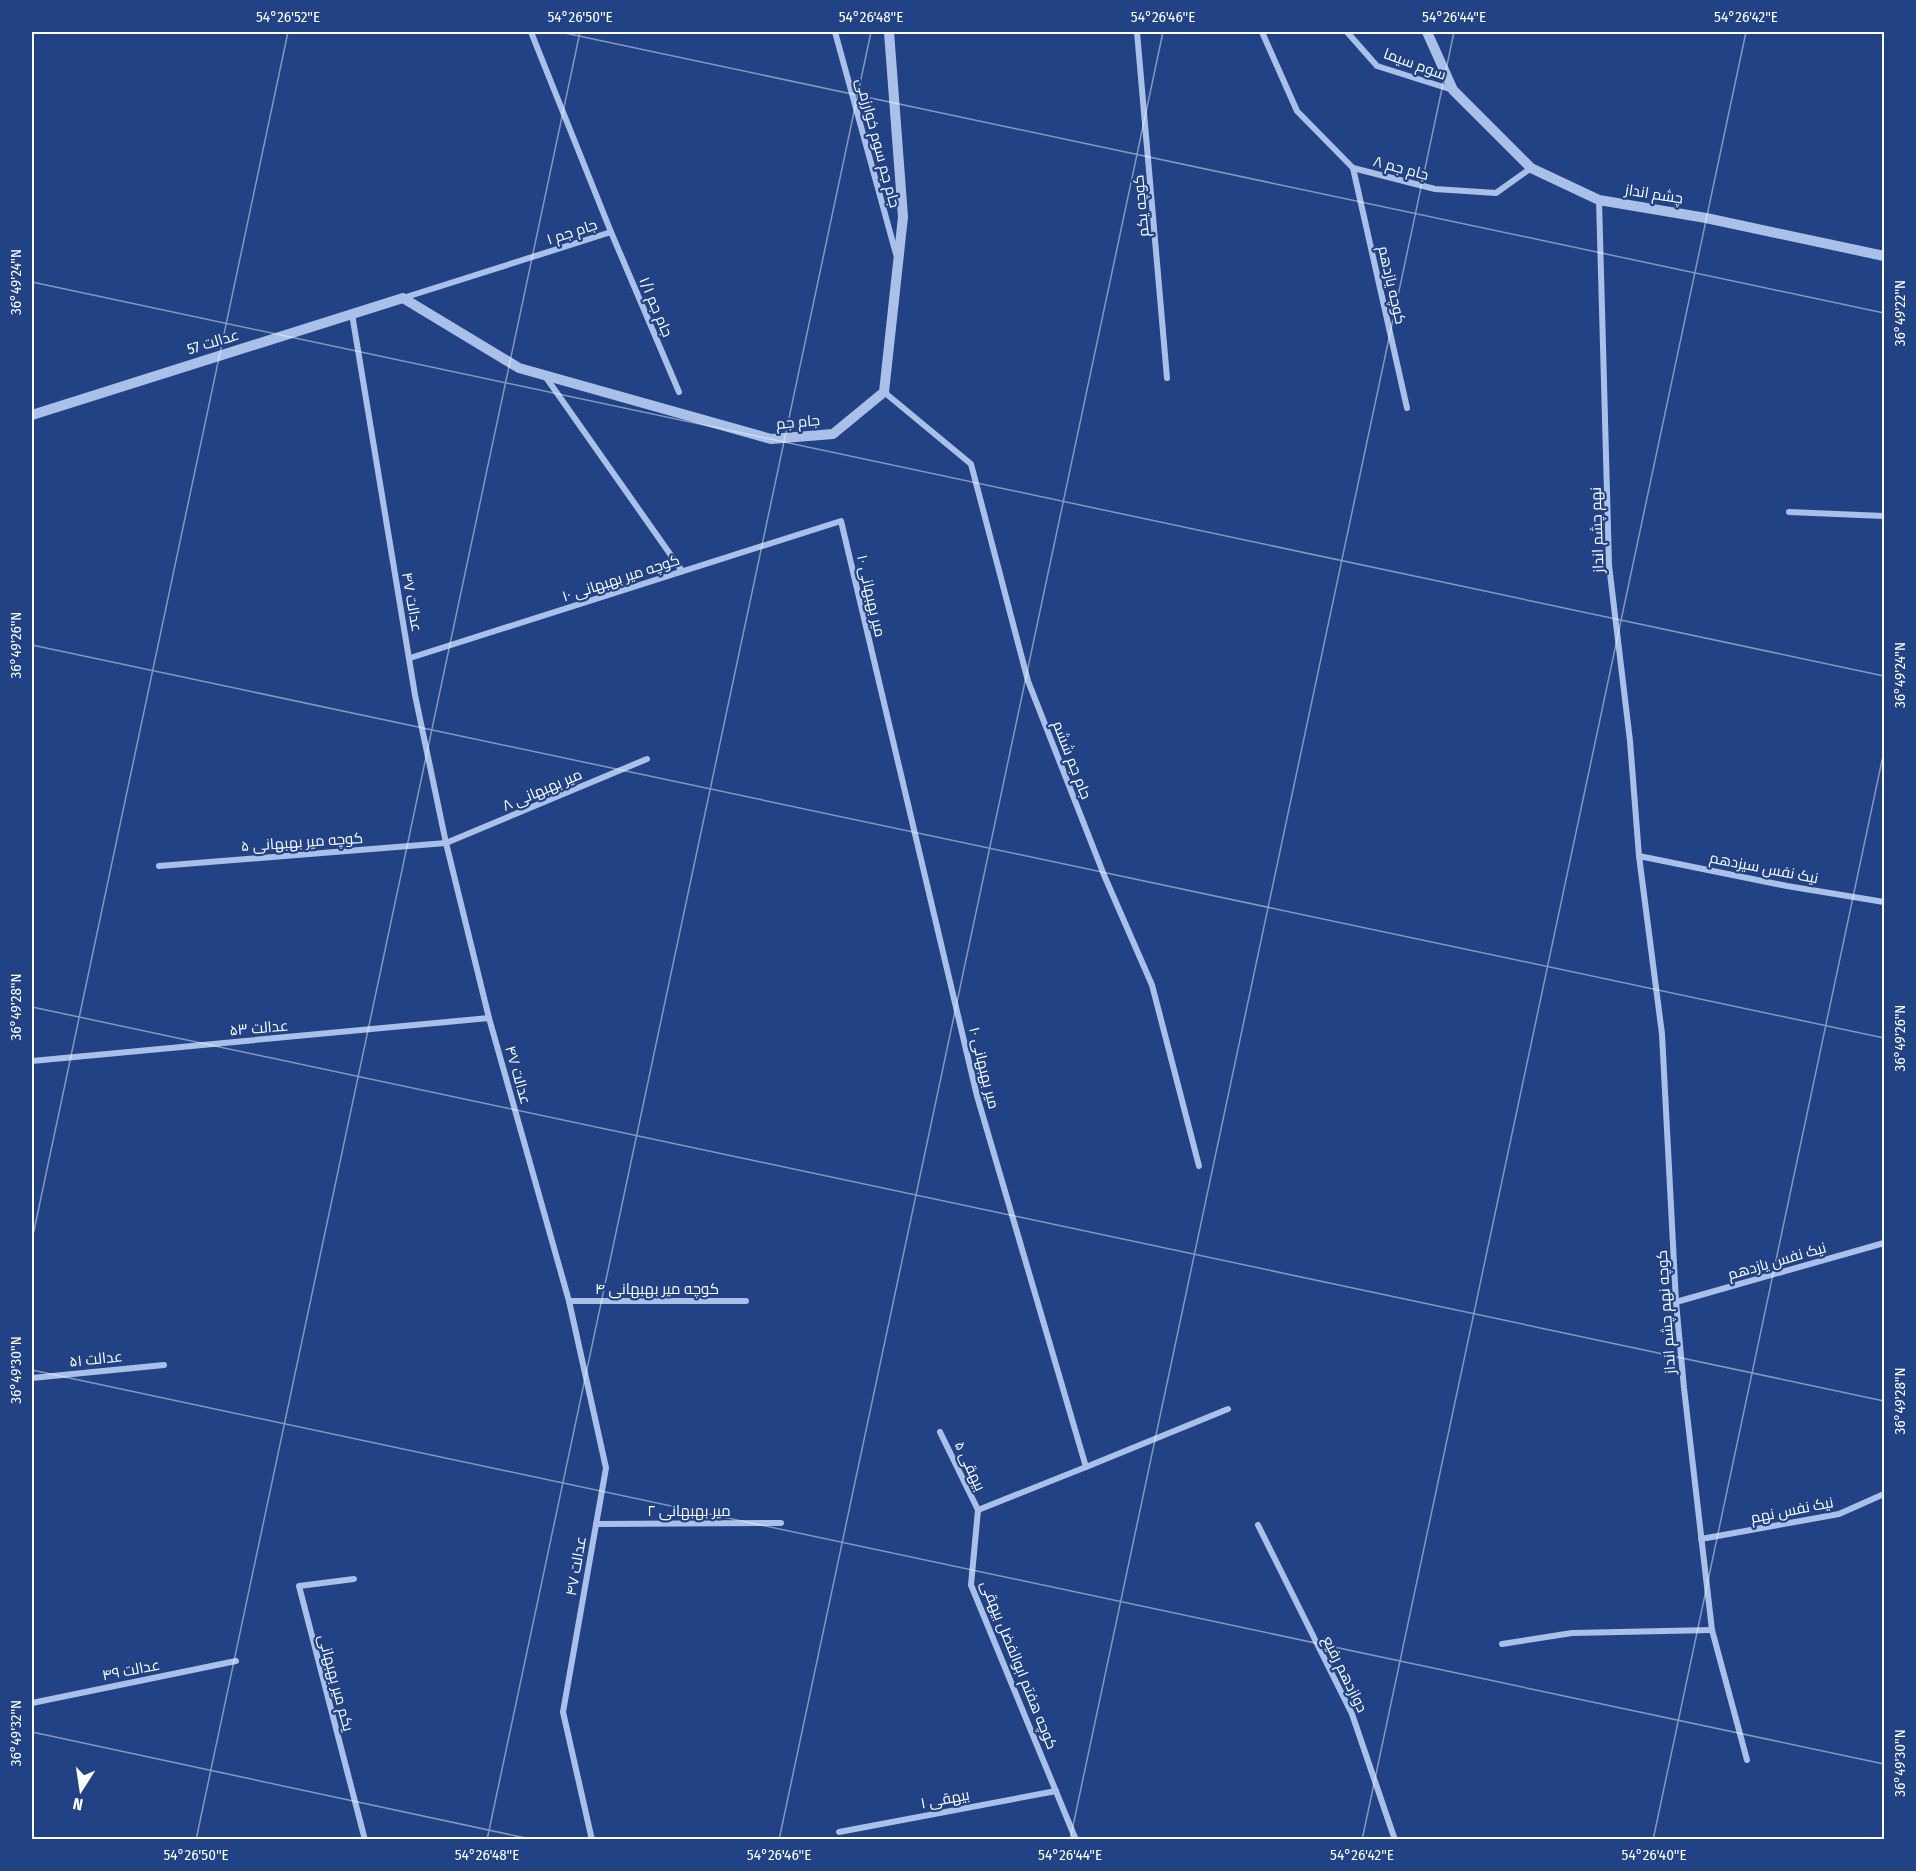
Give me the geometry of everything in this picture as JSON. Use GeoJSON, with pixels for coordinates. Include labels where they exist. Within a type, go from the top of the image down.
{"type":"FeatureCollection","features":[{"type":"Feature","properties":{"kind":"street","name":"۱ جام جم"},"geometry":{"type":"LineString","coordinates":[[403,298],[611,232],[531,32]]}},
{"type":"Feature","properties":{"kind":"street","name":"جام جم سوم خوارزمی"},"geometry":{"type":"LineString","coordinates":[[835,32],[898,261]]}},
{"type":"Feature","properties":{"kind":"street"},"geometry":{"type":"LineString","coordinates":[[884,392],[903,217],[889,32]]}},
{"type":"Feature","properties":{"kind":"street","name":"کوچه یکم"},"geometry":{"type":"LineString","coordinates":[[1137,32],[1167,378]]}},
{"type":"Feature","properties":{"kind":"street","name":"۸ جام جم"},"geometry":{"type":"LineString","coordinates":[[1262,32],[1297,111],[1353,168],[1435,189],[1496,193],[1531,168]]}},
{"type":"Feature","properties":{"kind":"street","name":"سوم سیما"},"geometry":{"type":"LineString","coordinates":[[1347,32],[1377,66],[1453,90]]}},
{"type":"Feature","properties":{"kind":"street"},"geometry":{"type":"LineString","coordinates":[[1427,32],[1453,90]]}},
{"type":"Feature","properties":{"kind":"street","name":"چشم انداز"},"geometry":{"type":"LineString","coordinates":[[1453,90],[1531,168],[1599,200],[1706,218],[1884,256]]}},
{"type":"Feature","properties":{"kind":"street","name":"کوچه یازدهم"},"geometry":{"type":"LineString","coordinates":[[1353,168],[1407,408]]}},
{"type":"Feature","properties":{"kind":"street","name":"نهم چشم انداز"},"geometry":{"type":"LineString","coordinates":[[1599,200],[1609,566],[1630,741],[1639,856]]}},
{"type":"Feature","properties":{"kind":"street","name":"۱/۱ جام جم"},"geometry":{"type":"LineString","coordinates":[[611,232],[679,392]]}},
{"type":"Feature","properties":{"kind":"street","name":"عدالت 57"},"geometry":{"type":"LineString","coordinates":[[32,415],[403,298]]}},
{"type":"Feature","properties":{"kind":"street","name":"جام جم"},"geometry":{"type":"LineString","coordinates":[[403,298],[519,368],[771,440],[833,434],[884,392]]}},
{"type":"Feature","properties":{"kind":"street","name":"عدالت ۴۷"},"geometry":{"type":"LineString","coordinates":[[352,314],[415,695],[446,843],[489,1018],[569,1300],[606,1468],[563,1712],[592,1839]]}},
{"type":"Feature","properties":{"kind":"street"},"geometry":{"type":"LineString","coordinates":[[545,375],[682,571]]}},
{"type":"Feature","properties":{"kind":"street","name":"جام جم ششم"},"geometry":{"type":"LineString","coordinates":[[884,392],[971,464],[1028,681],[1104,875],[1152,985],[1199,1166]]}},
{"type":"Feature","properties":{"kind":"street"},"geometry":{"type":"LineString","coordinates":[[1789,512],[1884,516]]}},
{"type":"Feature","properties":{"kind":"street","name":"کوچه میر بهبهانی ۱۰"},"geometry":{"type":"LineString","coordinates":[[410,658],[841,521]]}},
{"type":"Feature","properties":{"kind":"street","name":"۱۰ میر بهبهانی"},"geometry":{"type":"LineString","coordinates":[[841,521],[977,1096],[1086,1467]]}},
{"type":"Feature","properties":{"kind":"street","name":"۸ میر بهبهانی"},"geometry":{"type":"LineString","coordinates":[[446,843],[647,759]]}},
{"type":"Feature","properties":{"kind":"street","name":"کوچه میر بهبهانی ۵"},"geometry":{"type":"LineString","coordinates":[[159,866],[446,843]]}},
{"type":"Feature","properties":{"kind":"street","name":"نیک نفس سیزدهم"},"geometry":{"type":"LineString","coordinates":[[1639,856],[1787,886],[1884,902]]}},
{"type":"Feature","properties":{"kind":"street","name":"کوچه نهم چشم انداز"},"geometry":{"type":"LineString","coordinates":[[1639,856],[1662,1034],[1676,1302],[1701,1539],[1712,1630],[1747,1761]]}},
{"type":"Feature","properties":{"kind":"street","name":"عدالت ۵۳"},"geometry":{"type":"LineString","coordinates":[[32,1061],[489,1018]]}},
{"type":"Feature","properties":{"kind":"street","name":"نیک نفس یازدهم"},"geometry":{"type":"LineString","coordinates":[[1676,1302],[1884,1243]]}},
{"type":"Feature","properties":{"kind":"street","name":"کوچه میر بهبهانی ۴"},"geometry":{"type":"LineString","coordinates":[[569,1300],[746,1301]]}},
{"type":"Feature","properties":{"kind":"street","name":"عدالت ۵۱"},"geometry":{"type":"LineString","coordinates":[[32,1378],[164,1365]]}},
{"type":"Feature","properties":{"kind":"street"},"geometry":{"type":"LineString","coordinates":[[978,1510],[1228,1409]]}},
{"type":"Feature","properties":{"kind":"street","name":"۵ بیهقی"},"geometry":{"type":"LineString","coordinates":[[940,1432],[978,1510]]}},
{"type":"Feature","properties":{"kind":"street","name":"نیک نفس نهم"},"geometry":{"type":"LineString","coordinates":[[1701,1539],[1839,1514],[1884,1494]]}},
{"type":"Feature","properties":{"kind":"street","name":"کوچه هفتم ابوالفضل بیهقی"},"geometry":{"type":"LineString","coordinates":[[978,1510],[971,1585],[1076,1839]]}},
{"type":"Feature","properties":{"kind":"street","name":"۲ میر بهبهانی"},"geometry":{"type":"LineString","coordinates":[[596,1524],[782,1523]]}},
{"type":"Feature","properties":{"kind":"street","name":"دوازدهم رفیع"},"geometry":{"type":"LineString","coordinates":[[1258,1525],[1352,1714],[1395,1839]]}},
{"type":"Feature","properties":{"kind":"street","name":"یکم میر بهبهانی"},"geometry":{"type":"LineString","coordinates":[[354,1579],[299,1586],[365,1839]]}},
{"type":"Feature","properties":{"kind":"street"},"geometry":{"type":"LineString","coordinates":[[1502,1644],[1572,1633],[1712,1630]]}},
{"type":"Feature","properties":{"kind":"street","name":"عدالت ۴۹"},"geometry":{"type":"LineString","coordinates":[[32,1702],[236,1661]]}},
{"type":"Feature","properties":{"kind":"street","name":"بیهقی ۱"},"geometry":{"type":"LineString","coordinates":[[838,1832],[1056,1791]]}}]}
